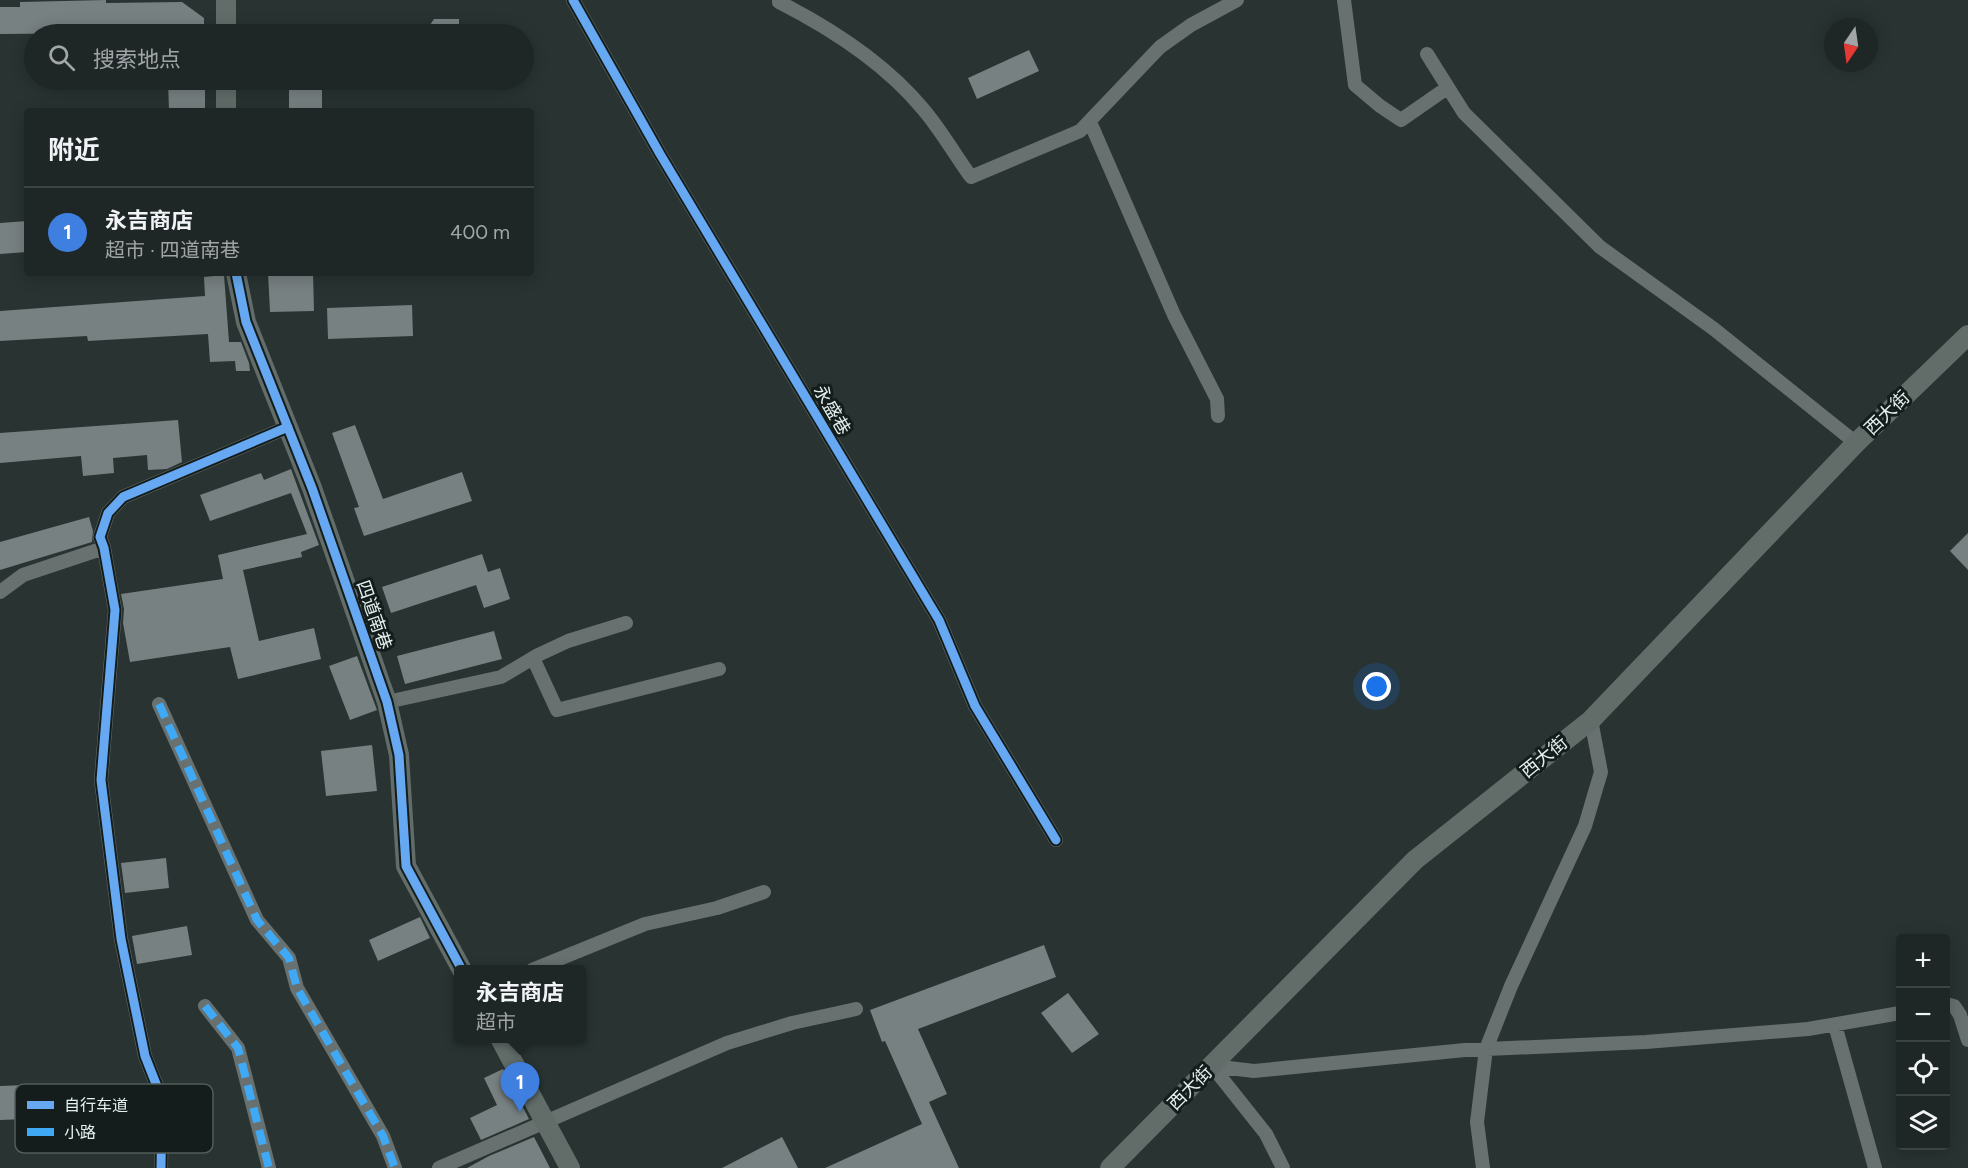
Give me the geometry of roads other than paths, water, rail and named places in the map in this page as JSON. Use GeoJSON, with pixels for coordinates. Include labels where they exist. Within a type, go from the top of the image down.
{"type":"FeatureCollection","features":[{"type":"Feature","properties":{"kind":"main road"},"geometry":{"type":"LineString","coordinates":[[226,0],[226,24]]}},
{"type":"Feature","properties":{"kind":"main road"},"geometry":{"type":"LineString","coordinates":[[226,90],[226,108]]}},
{"type":"Feature","properties":{"kind":"main road","name":"四道南巷"},"geometry":{"type":"LineString","coordinates":[[237,276],[246,322],[312,488],[387,702],[399,755],[405,866],[460,965]]}},
{"type":"Feature","properties":{"kind":"main road","name":"西大街"},"geometry":{"type":"LineString","coordinates":[[1110,1168],[1415,860],[1591,720],[1856,443],[1968,335]]}},
{"type":"Feature","properties":{"kind":"main road"},"geometry":{"type":"LineString","coordinates":[[503,1043],[570,1168]]}},
{"type":"Feature","properties":{"kind":"street","name":"永盛巷"},"geometry":{"type":"LineString","coordinates":[[573,0],[660,154],[939,620],[975,705],[1056,840]]}},
{"type":"Feature","properties":{"kind":"street"},"geometry":{"type":"LineString","coordinates":[[779,0],[829,29],[902,87],[923,109],[971,177],[1080,131],[1160,48],[1191,25],[1237,0]]}},
{"type":"Feature","properties":{"kind":"street"},"geometry":{"type":"LineString","coordinates":[[1344,0],[1355,85],[1401,120],[1447,88]]}},
{"type":"Feature","properties":{"kind":"street"},"geometry":{"type":"LineString","coordinates":[[1427,54],[1464,113],[1600,247],[1714,329],[1856,443]]}},
{"type":"Feature","properties":{"kind":"street"},"geometry":{"type":"LineString","coordinates":[[1090,122],[1174,315],[1217,399],[1218,416]]}},
{"type":"Feature","properties":{"kind":"street"},"geometry":{"type":"LineString","coordinates":[[156,1084],[145,1056],[121,939],[101,780],[115,610],[100,537],[108,513],[123,497],[288,427]]}},
{"type":"Feature","properties":{"kind":"street"},"geometry":{"type":"LineString","coordinates":[[0,592],[23,575],[104,548]]}},
{"type":"Feature","properties":{"kind":"street"},"geometry":{"type":"LineString","coordinates":[[387,702],[501,676],[568,641],[626,623]]}},
{"type":"Feature","properties":{"kind":"street"},"geometry":{"type":"LineString","coordinates":[[533,658],[556,710],[719,669]]}},
{"type":"Feature","properties":{"kind":"street"},"geometry":{"type":"LineString","coordinates":[[159,704],[257,920],[289,958],[297,988],[383,1136],[395,1168]]}},
{"type":"Feature","properties":{"kind":"street"},"geometry":{"type":"LineString","coordinates":[[1483,1168],[1477,1122],[1486,1049],[1511,986],[1585,826],[1601,772],[1591,720]]}},
{"type":"Feature","properties":{"kind":"street"},"geometry":{"type":"LineString","coordinates":[[541,965],[645,924],[717,908],[764,892]]}},
{"type":"Feature","properties":{"kind":"street"},"geometry":{"type":"LineString","coordinates":[[1950,1005],[1954,1006],[1960,1015],[1968,1040]]}},
{"type":"Feature","properties":{"kind":"street"},"geometry":{"type":"LineString","coordinates":[[205,1006],[238,1048],[269,1168]]}},
{"type":"Feature","properties":{"kind":"street"},"geometry":{"type":"LineString","coordinates":[[439,1168],[727,1043],[792,1023],[856,1009]]}},
{"type":"Feature","properties":{"kind":"street"},"geometry":{"type":"LineString","coordinates":[[1212,1066],[1254,1071],[1486,1049],[1646,1042],[1808,1029],[1896,1014]]}},
{"type":"Feature","properties":{"kind":"street"},"geometry":{"type":"LineString","coordinates":[[1835,1024],[1875,1168]]}},
{"type":"Feature","properties":{"kind":"street"},"geometry":{"type":"LineString","coordinates":[[1212,1066],[1266,1134],[1283,1168]]}},
{"type":"Feature","properties":{"kind":"street"},"geometry":{"type":"LineString","coordinates":[[161,1153],[161,1168]]}},
{"type":"Feature","properties":{"kind":"place","name":"永吉商店"},"geometry":{"type":"Point","coordinates":[520,1112]}}]}
